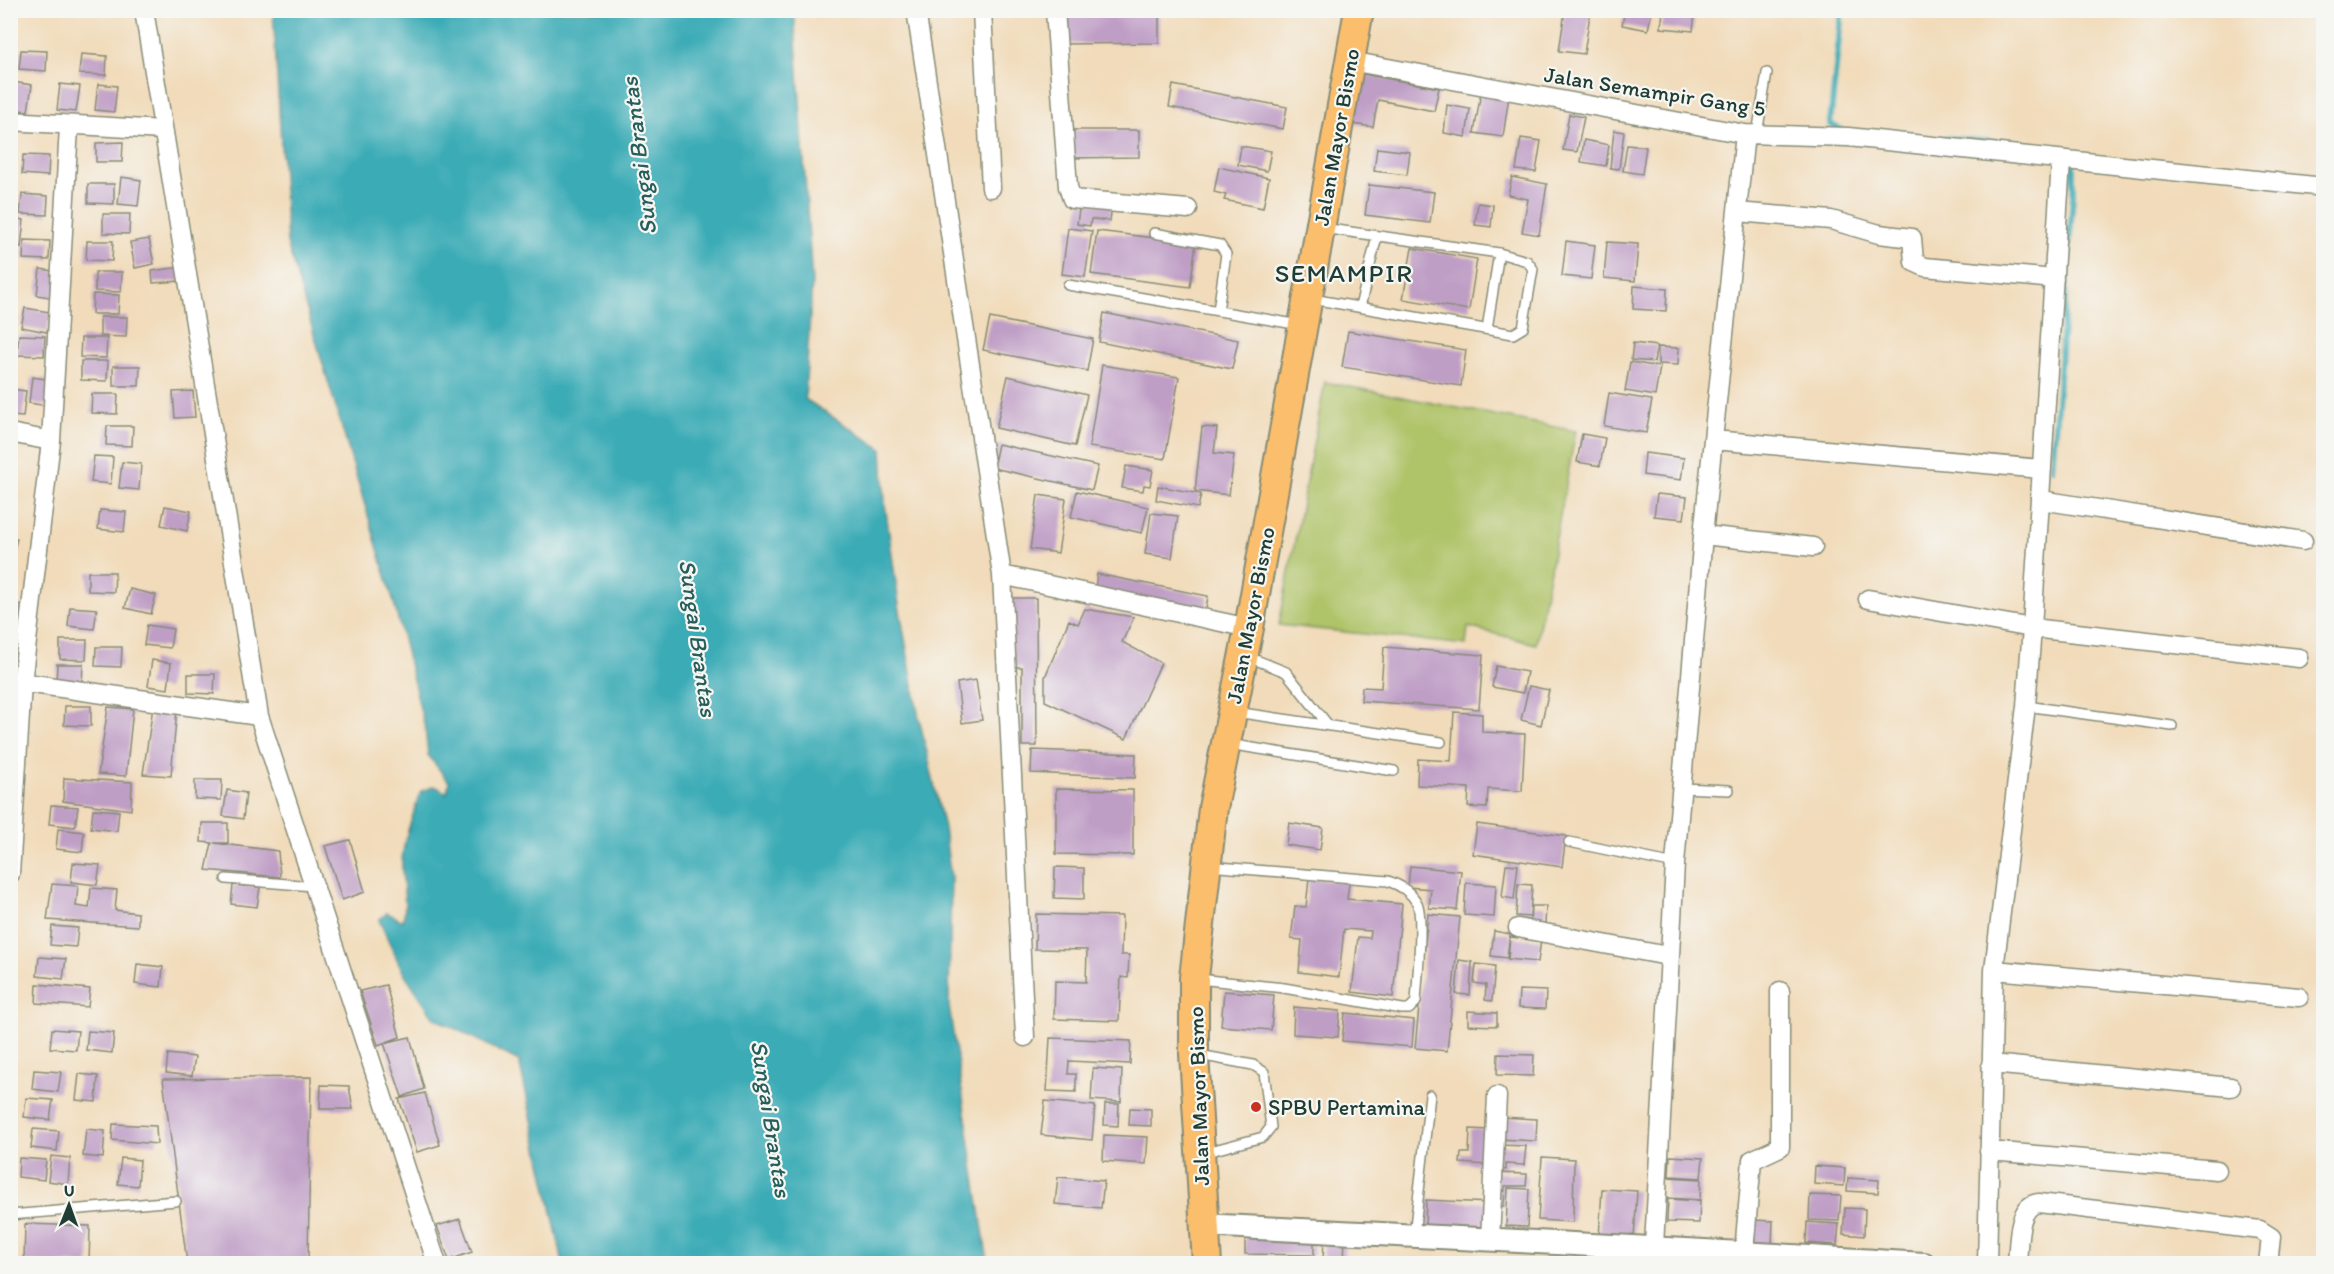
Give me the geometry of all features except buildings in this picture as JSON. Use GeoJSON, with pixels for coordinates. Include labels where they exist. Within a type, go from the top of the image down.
{"type":"FeatureCollection","features":[{"type":"Feature","properties":{"kind":"main road","name":"Jalan Mayor Bismo"},"geometry":{"type":"LineString","coordinates":[[1207,1263],[1194,1054],[1194,978],[1213,808],[1246,642],[1359,10]]}},
{"type":"Feature","properties":{"kind":"street"},"geometry":{"type":"LineString","coordinates":[[144,10],[259,717],[437,1263]]}},
{"type":"Feature","properties":{"kind":"street"},"geometry":{"type":"LineString","coordinates":[[916,10],[1002,575],[1025,1037]]}},
{"type":"Feature","properties":{"kind":"street"},"geometry":{"type":"LineString","coordinates":[[982,10],[992,188]]}},
{"type":"Feature","properties":{"kind":"street"},"geometry":{"type":"LineString","coordinates":[[1055,10],[1068,187],[1072,199],[1188,208]]}},
{"type":"Feature","properties":{"kind":"street","name":"Jalan Semampir Gang 5"},"geometry":{"type":"LineString","coordinates":[[1350,61],[1751,134],[1848,137],[2324,187]]}},
{"type":"Feature","properties":{"kind":"street"},"geometry":{"type":"LineString","coordinates":[[10,122],[69,127],[162,130]]}},
{"type":"Feature","properties":{"kind":"street"},"geometry":{"type":"LineString","coordinates":[[10,874],[16,682],[51,441],[69,127]]}},
{"type":"Feature","properties":{"kind":"street"},"geometry":{"type":"LineString","coordinates":[[1653,1256],[1668,956],[1703,535],[1737,212],[1751,134]]}},
{"type":"Feature","properties":{"kind":"street"},"geometry":{"type":"LineString","coordinates":[[1987,1263],[1994,970],[2026,706],[2054,279],[2069,162]]}},
{"type":"Feature","properties":{"kind":"street"},"geometry":{"type":"LineString","coordinates":[[1737,212],[1831,220],[1879,234],[1912,238],[1914,262],[1924,267],[2054,279]]}},
{"type":"Feature","properties":{"kind":"street"},"geometry":{"type":"LineString","coordinates":[[10,433],[51,441]]}},
{"type":"Feature","properties":{"kind":"street"},"geometry":{"type":"LineString","coordinates":[[1713,440],[2042,469]]}},
{"type":"Feature","properties":{"kind":"street"},"geometry":{"type":"LineString","coordinates":[[2041,500],[2303,541]]}},
{"type":"Feature","properties":{"kind":"street"},"geometry":{"type":"LineString","coordinates":[[1703,535],[1813,547]]}},
{"type":"Feature","properties":{"kind":"street"},"geometry":{"type":"LineString","coordinates":[[1002,575],[1246,642]]}},
{"type":"Feature","properties":{"kind":"street"},"geometry":{"type":"LineString","coordinates":[[1868,599],[2032,628],[2299,658]]}},
{"type":"Feature","properties":{"kind":"street"},"geometry":{"type":"LineString","coordinates":[[16,682],[259,717]]}},
{"type":"Feature","properties":{"kind":"street"},"geometry":{"type":"LineString","coordinates":[[1518,928],[1668,956]]}},
{"type":"Feature","properties":{"kind":"street"},"geometry":{"type":"LineString","coordinates":[[1994,970],[2299,997]]}},
{"type":"Feature","properties":{"kind":"street"},"geometry":{"type":"LineString","coordinates":[[1743,1252],[1752,1160],[1780,1147],[1780,991]]}},
{"type":"Feature","properties":{"kind":"street"},"geometry":{"type":"LineString","coordinates":[[1991,1064],[2231,1087]]}},
{"type":"Feature","properties":{"kind":"street"},"geometry":{"type":"LineString","coordinates":[[1490,1240],[1497,1096]]}},
{"type":"Feature","properties":{"kind":"street"},"geometry":{"type":"LineString","coordinates":[[1989,1150],[2217,1170]]}},
{"type":"Feature","properties":{"kind":"street"},"geometry":{"type":"LineString","coordinates":[[2017,1263],[2024,1211],[2032,1203],[2260,1230],[2271,1238],[2268,1263]]}},
{"type":"Feature","properties":{"kind":"street"},"geometry":{"type":"LineString","coordinates":[[1204,1225],[1490,1240],[1653,1256],[1743,1252],[1924,1263]]}},
{"type":"Feature","properties":{"kind":"lane"},"geometry":{"type":"LineString","coordinates":[[1751,134],[1767,74]]}},
{"type":"Feature","properties":{"kind":"lane"},"geometry":{"type":"LineString","coordinates":[[1068,285],[1218,310],[1305,312],[1360,307],[1513,334],[1523,328],[1530,299],[1533,269],[1531,264],[1499,253],[1320,228]]}},
{"type":"Feature","properties":{"kind":"lane"},"geometry":{"type":"LineString","coordinates":[[1154,233],[1220,244],[1226,254],[1218,310]]}},
{"type":"Feature","properties":{"kind":"lane"},"geometry":{"type":"LineString","coordinates":[[1360,307],[1377,236]]}},
{"type":"Feature","properties":{"kind":"lane"},"geometry":{"type":"LineString","coordinates":[[1487,329],[1499,253]]}},
{"type":"Feature","properties":{"kind":"lane"},"geometry":{"type":"LineString","coordinates":[[1246,642],[1286,672],[1329,726]]}},
{"type":"Feature","properties":{"kind":"lane"},"geometry":{"type":"LineString","coordinates":[[2026,706],[2172,726]]}},
{"type":"Feature","properties":{"kind":"lane"},"geometry":{"type":"LineString","coordinates":[[1232,712],[1441,742]]}},
{"type":"Feature","properties":{"kind":"lane"},"geometry":{"type":"LineString","coordinates":[[1226,744],[1394,771]]}},
{"type":"Feature","properties":{"kind":"lane"},"geometry":{"type":"LineString","coordinates":[[1681,788],[1729,790]]}},
{"type":"Feature","properties":{"kind":"lane"},"geometry":{"type":"LineString","coordinates":[[1569,842],[1675,864]]}},
{"type":"Feature","properties":{"kind":"lane"},"geometry":{"type":"LineString","coordinates":[[1194,978],[1284,988],[1402,1009],[1409,1009],[1416,1002],[1420,912],[1412,896],[1401,886],[1388,881],[1206,866]]}},
{"type":"Feature","properties":{"kind":"lane"},"geometry":{"type":"LineString","coordinates":[[226,879],[313,886]]}},
{"type":"Feature","properties":{"kind":"lane"},"geometry":{"type":"LineString","coordinates":[[1194,1054],[1253,1065],[1264,1072],[1271,1127],[1263,1137],[1200,1154]]}},
{"type":"Feature","properties":{"kind":"lane"},"geometry":{"type":"LineString","coordinates":[[1414,1236],[1430,1095]]}},
{"type":"Feature","properties":{"kind":"lane"},"geometry":{"type":"LineString","coordinates":[[10,1215],[177,1201]]}},
{"type":"Feature","properties":{"kind":"green space"},"geometry":{"type":"Polygon","coordinates":[[[1325,382],[1576,431],[1536,644],[1468,627],[1466,645],[1279,625],[1325,382]]]}},
{"type":"Feature","properties":{"kind":"water","name":"Sungai Brantas"},"geometry":{"type":"Polygon","coordinates":[[[273,11],[794,11],[812,282],[805,399],[882,449],[885,504],[899,605],[918,713],[944,828],[951,878],[949,1006],[988,1263],[563,1263],[519,1061],[434,1018],[402,970],[379,920],[387,913],[403,921],[405,906],[402,860],[412,816],[421,791],[435,786],[447,793],[449,782],[428,755],[425,728],[394,603],[287,243],[273,11]]]}},
{"type":"Feature","properties":{"kind":"waterway"},"geometry":{"type":"LineString","coordinates":[[1841,130],[1830,124],[1842,10]]}},
{"type":"Feature","properties":{"kind":"waterway"},"geometry":{"type":"LineString","coordinates":[[1944,138],[2050,147],[2062,149],[2068,155]]}},
{"type":"Feature","properties":{"kind":"waterway"},"geometry":{"type":"LineString","coordinates":[[2052,469],[2073,195],[2073,165]]}},
{"type":"Feature","properties":{"kind":"place","name":"SPBU Pertamina"},"geometry":{"type":"Point","coordinates":[1256,1107]}},
{"type":"Feature","properties":{"kind":"district","name":"SEMAMPIR"},"geometry":{"type":"Point","coordinates":[1344,273]}}]}
